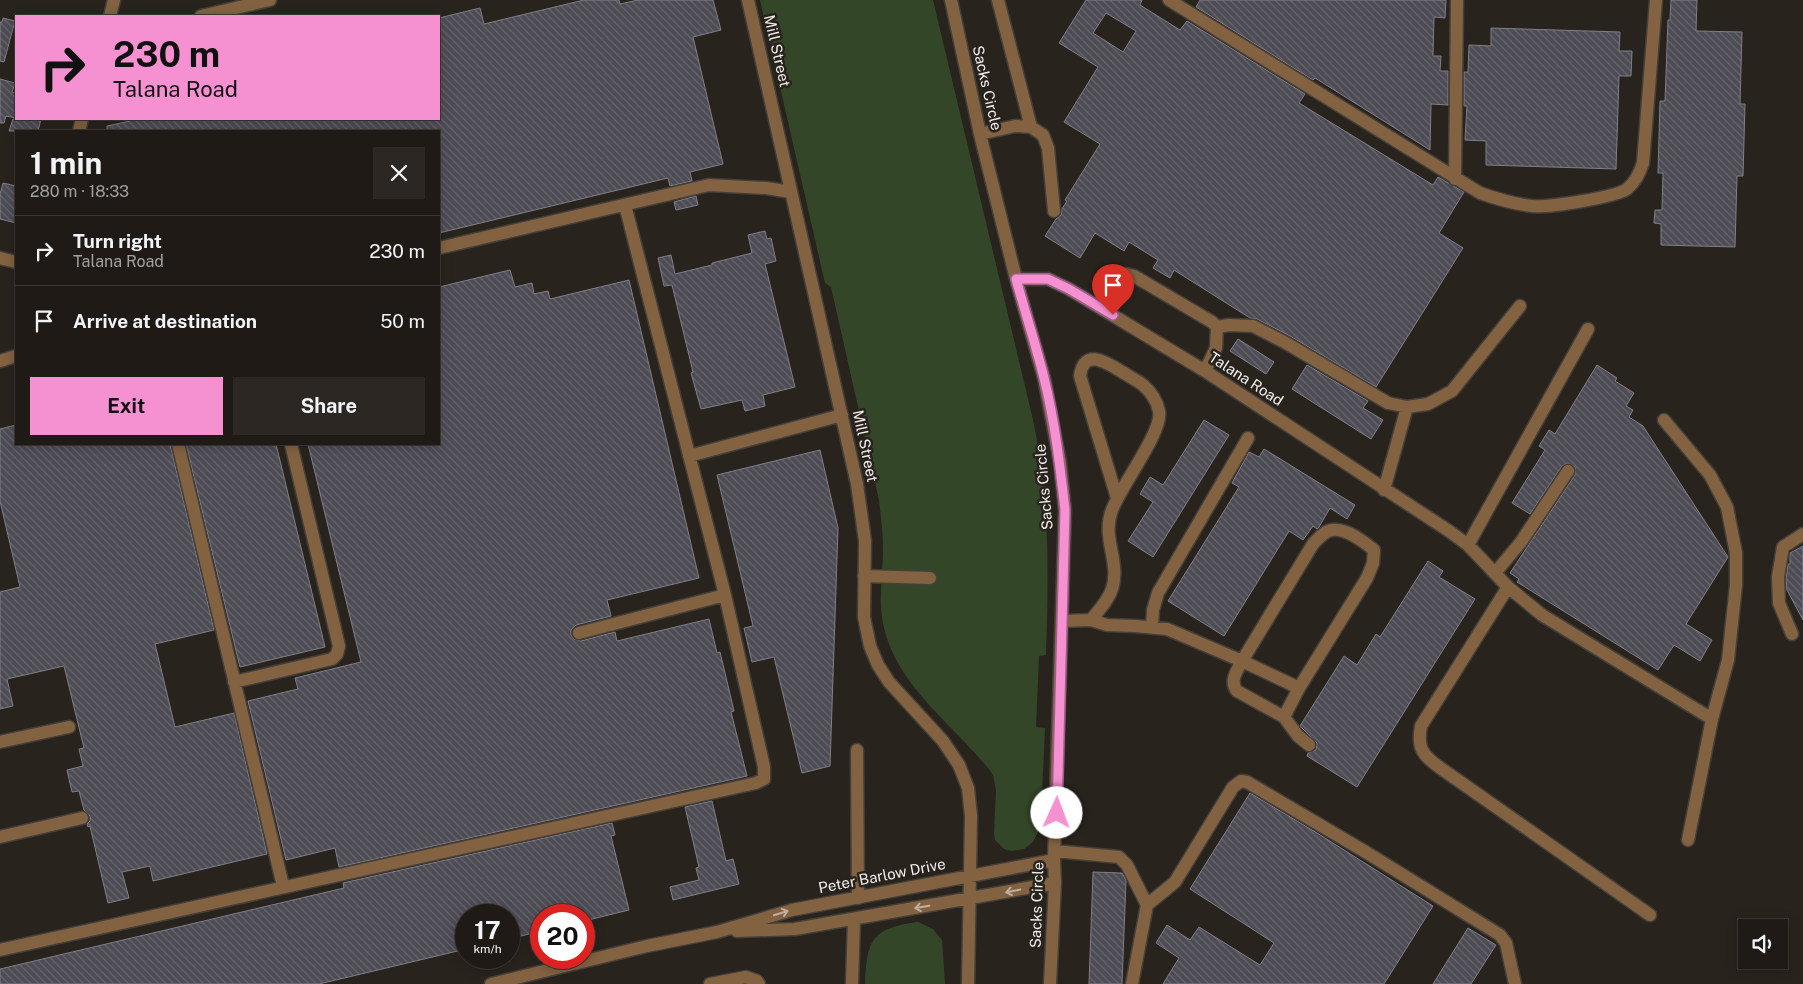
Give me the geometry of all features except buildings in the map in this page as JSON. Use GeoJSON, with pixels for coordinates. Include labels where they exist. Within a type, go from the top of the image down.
{"type":"FeatureCollection","features":[{"type":"Feature","properties":{"kind":"street"},"geometry":{"type":"LineString","coordinates":[[110,15],[114,0]]}},
{"type":"Feature","properties":{"kind":"street"},"geometry":{"type":"LineString","coordinates":[[206,15],[270,0]]}},
{"type":"Feature","properties":{"kind":"street","name":"Mill Street"},"geometry":{"type":"LineString","coordinates":[[748,0],[863,515],[865,549],[863,604],[866,632],[878,665],[892,686],[943,741],[959,765],[965,778],[971,804],[968,984]]}},
{"type":"Feature","properties":{"kind":"street","name":"Sacks Circle"},"geometry":{"type":"LineString","coordinates":[[951,0],[980,134],[1016,279],[1044,378],[1060,462],[1065,510],[1055,883],[1050,984]]}},
{"type":"Feature","properties":{"kind":"street"},"geometry":{"type":"LineString","coordinates":[[998,0],[1031,127]]}},
{"type":"Feature","properties":{"kind":"street"},"geometry":{"type":"LineString","coordinates":[[1169,0],[1455,179],[1480,193],[1508,203],[1535,206],[1610,196],[1626,190],[1638,177],[1643,163],[1656,0]]}},
{"type":"Feature","properties":{"kind":"street"},"geometry":{"type":"LineString","coordinates":[[1455,179],[1457,0]]}},
{"type":"Feature","properties":{"kind":"street"},"geometry":{"type":"LineString","coordinates":[[980,134],[1015,126],[1031,127],[1044,135],[1048,148],[1054,211]]}},
{"type":"Feature","properties":{"kind":"street"},"geometry":{"type":"LineString","coordinates":[[440,248],[709,185],[766,188],[791,192]]}},
{"type":"Feature","properties":{"kind":"street"},"geometry":{"type":"LineString","coordinates":[[0,950],[756,783],[764,779],[764,767],[725,595],[624,205]]}},
{"type":"Feature","properties":{"kind":"street"},"geometry":{"type":"LineString","coordinates":[[0,258],[15,262]]}},
{"type":"Feature","properties":{"kind":"street"},"geometry":{"type":"LineString","coordinates":[[1097,306],[1120,276],[1126,274],[1134,276],[1217,327],[1229,324],[1252,326],[1286,343],[1388,403],[1407,407],[1428,404],[1452,391],[1520,306]]}},
{"type":"Feature","properties":{"kind":"street","name":"Talana Road"},"geometry":{"type":"LineString","coordinates":[[1016,279],[1048,279],[1069,289],[1205,371],[1468,545],[1508,587],[1542,615],[1712,719]]}},
{"type":"Feature","properties":{"kind":"street"},"geometry":{"type":"LineString","coordinates":[[1205,371],[1216,348],[1217,327]]}},
{"type":"Feature","properties":{"kind":"street"},"geometry":{"type":"LineString","coordinates":[[1468,545],[1588,329]]}},
{"type":"Feature","properties":{"kind":"street"},"geometry":{"type":"LineString","coordinates":[[0,361],[15,356]]}},
{"type":"Feature","properties":{"kind":"street"},"geometry":{"type":"LineString","coordinates":[[1091,620],[1105,603],[1112,588],[1114,566],[1107,534],[1108,523],[1117,498],[1158,427],[1160,414],[1156,400],[1144,386],[1105,361],[1092,360],[1085,362],[1080,376],[1117,498]]}},
{"type":"Feature","properties":{"kind":"street"},"geometry":{"type":"LineString","coordinates":[[1384,490],[1407,407]]}},
{"type":"Feature","properties":{"kind":"street"},"geometry":{"type":"LineString","coordinates":[[689,456],[842,415]]}},
{"type":"Feature","properties":{"kind":"street"},"geometry":{"type":"LineString","coordinates":[[1664,420],[1710,476],[1726,507],[1736,553],[1736,585],[1728,660],[1712,719],[1688,840]]}},
{"type":"Feature","properties":{"kind":"street"},"geometry":{"type":"LineString","coordinates":[[1152,627],[1153,610],[1158,593],[1248,438]]}},
{"type":"Feature","properties":{"kind":"street"},"geometry":{"type":"LineString","coordinates":[[178,445],[283,886]]}},
{"type":"Feature","properties":{"kind":"street"},"geometry":{"type":"LineString","coordinates":[[234,682],[332,659],[337,654],[339,646],[291,445]]}},
{"type":"Feature","properties":{"kind":"street"},"geometry":{"type":"LineString","coordinates":[[1495,573],[1521,542],[1568,470]]}},
{"type":"Feature","properties":{"kind":"street"},"geometry":{"type":"LineString","coordinates":[[1284,717],[1299,688],[1367,578],[1373,563],[1374,550],[1365,542],[1343,531],[1331,530],[1313,544],[1234,677],[1233,687],[1236,691],[1284,717],[1298,736],[1309,745]]}},
{"type":"Feature","properties":{"kind":"street"},"geometry":{"type":"LineString","coordinates":[[1792,634],[1779,603],[1778,577],[1783,547],[1803,534]]}},
{"type":"Feature","properties":{"kind":"street"},"geometry":{"type":"LineString","coordinates":[[864,576],[930,578]]}},
{"type":"Feature","properties":{"kind":"street"},"geometry":{"type":"LineString","coordinates":[[1508,587],[1422,726],[1419,737],[1422,752],[1429,760],[1650,915]]}},
{"type":"Feature","properties":{"kind":"street"},"geometry":{"type":"LineString","coordinates":[[579,633],[725,595]]}},
{"type":"Feature","properties":{"kind":"street"},"geometry":{"type":"LineString","coordinates":[[1062,621],[1091,620],[1108,625],[1166,629],[1242,661],[1299,688]]}},
{"type":"Feature","properties":{"kind":"street"},"geometry":{"type":"LineString","coordinates":[[0,742],[69,727]]}},
{"type":"Feature","properties":{"kind":"street"},"geometry":{"type":"LineString","coordinates":[[857,750],[858,898]]}},
{"type":"Feature","properties":{"kind":"street"},"geometry":{"type":"LineString","coordinates":[[1132,984],[1147,905],[1175,882],[1233,788],[1241,781],[1247,782],[1364,851],[1500,935],[1506,943],[1515,984]]}},
{"type":"Feature","properties":{"kind":"street"},"geometry":{"type":"LineString","coordinates":[[0,837],[82,818]]}},
{"type":"Feature","properties":{"kind":"street","name":"Peter Barlow Drive"},"geometry":{"type":"LineString","coordinates":[[490,984],[647,946],[717,932],[792,910],[971,876],[1055,856],[1119,857],[1127,864],[1147,905]]}},
{"type":"Feature","properties":{"kind":"street","name":"Peter Barlow Drive"},"geometry":{"type":"LineString","coordinates":[[717,932],[795,929],[1055,883]]}},
{"type":"Feature","properties":{"kind":"street"},"geometry":{"type":"LineString","coordinates":[[852,984],[854,920]]}},
{"type":"Feature","properties":{"kind":"street"},"geometry":{"type":"LineString","coordinates":[[710,984],[746,977],[757,981],[759,984]]}},
{"type":"Feature","properties":{"kind":"green space"},"geometry":{"type":"Polygon","coordinates":[[[760,0],[933,0],[1034,424],[1043,477],[1048,588],[1046,655],[1039,656],[1036,727],[1045,728],[1041,816],[1038,832],[1033,842],[1024,849],[1011,851],[1004,849],[995,840],[996,790],[993,775],[937,714],[906,676],[894,655],[885,632],[881,607],[883,544],[879,500],[831,287],[825,283],[760,0]]]}},
{"type":"Feature","properties":{"kind":"green space"},"geometry":{"type":"Polygon","coordinates":[[[918,922],[933,929],[942,940],[945,984],[865,984],[868,956],[875,938],[891,928],[918,922]]]}},
{"type":"Feature","properties":{"kind":"route"},"geometry":{"type":"LineString","coordinates":[[1057,813],[1065,510],[1053,419],[1044,378],[1016,279],[1048,279],[1113,315]]}}]}
